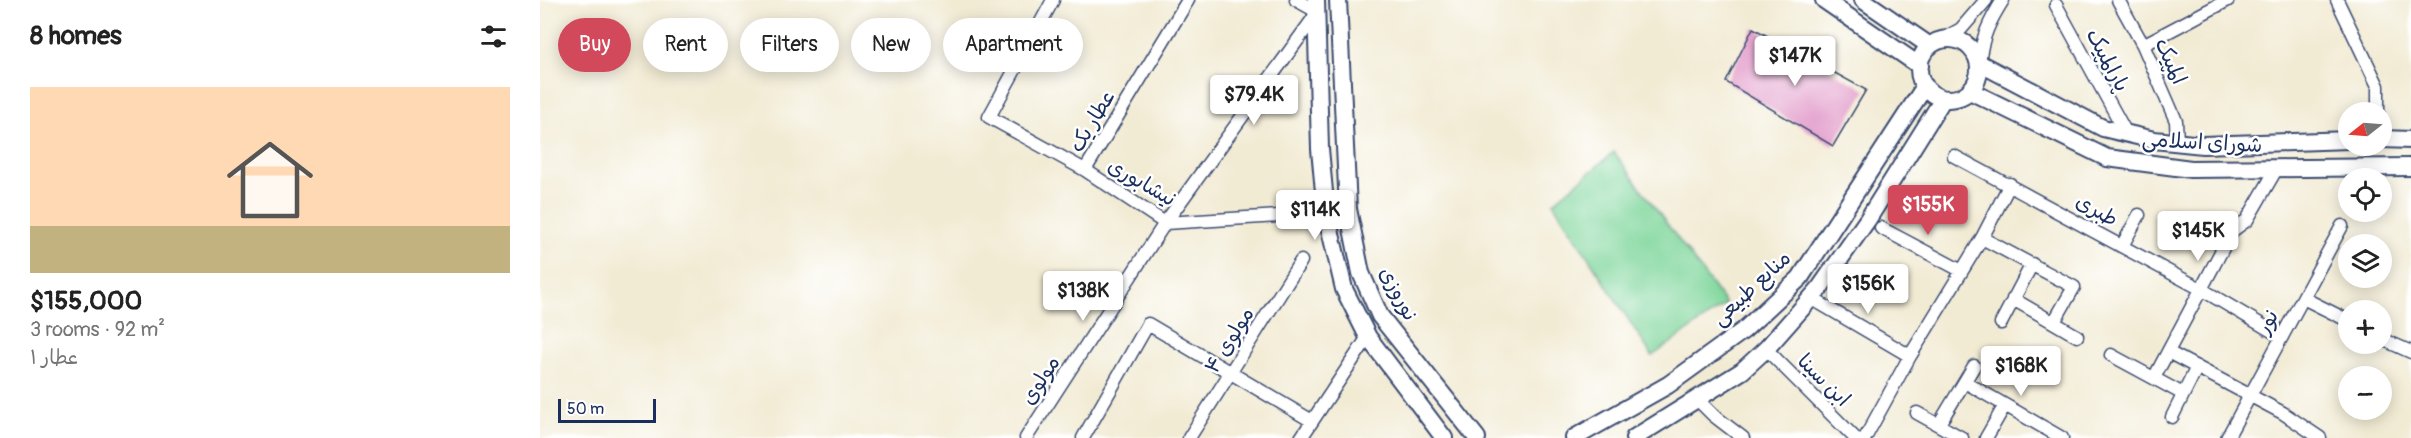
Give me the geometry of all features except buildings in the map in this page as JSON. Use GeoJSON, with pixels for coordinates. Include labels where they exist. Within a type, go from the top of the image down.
{"type":"FeatureCollection","features":[{"type":"Feature","properties":{"kind":"street","name":"نیشابوری"},"geometry":{"type":"LineString","coordinates":[[1053,0],[989,117],[1085,171],[1165,223],[1326,213]]}},
{"type":"Feature","properties":{"kind":"street","name":"عطار یک"},"geometry":{"type":"LineString","coordinates":[[1085,171],[1188,0]]}},
{"type":"Feature","properties":{"kind":"street"},"geometry":{"type":"LineString","coordinates":[[1296,0],[1317,6],[1320,149],[1326,213],[1344,289],[1368,337],[1444,438]]}},
{"type":"Feature","properties":{"kind":"street","name":"نوروزی"},"geometry":{"type":"LineString","coordinates":[[1338,0],[1348,209],[1361,273],[1380,316],[1477,438]]}},
{"type":"Feature","properties":{"kind":"street"},"geometry":{"type":"LineString","coordinates":[[1824,0],[1920,66]]}},
{"type":"Feature","properties":{"kind":"street"},"geometry":{"type":"LineString","coordinates":[[1863,0],[1934,44]]}},
{"type":"Feature","properties":{"kind":"street"},"geometry":{"type":"LineString","coordinates":[[1984,3],[1961,29],[1934,44],[1925,52],[1920,66],[1922,80],[1936,96],[1953,99],[1970,91],[1979,73],[1982,40],[2003,0]]}},
{"type":"Feature","properties":{"kind":"street","name":"المپیک"},"geometry":{"type":"LineString","coordinates":[[2118,0],[2143,45],[2176,120],[2177,142]]}},
{"type":"Feature","properties":{"kind":"street"},"geometry":{"type":"LineString","coordinates":[[2143,45],[2229,0]]}},
{"type":"Feature","properties":{"kind":"street"},"geometry":{"type":"LineString","coordinates":[[2337,0],[2378,86],[2378,102]]}},
{"type":"Feature","properties":{"kind":"street","name":"پارالمپیک"},"geometry":{"type":"LineString","coordinates":[[2056,4],[2126,133]]}},
{"type":"Feature","properties":{"kind":"street","name":"مولوی"},"geometry":{"type":"LineString","coordinates":[[1026,438],[1165,223],[1317,6]]}},
{"type":"Feature","properties":{"kind":"street"},"geometry":{"type":"LineString","coordinates":[[1934,44],[1949,39],[1959,41],[1968,46],[1979,63]]}},
{"type":"Feature","properties":{"kind":"street","name":"شورای اسلامی"},"geometry":{"type":"LineString","coordinates":[[1979,63],[2103,128],[2126,133],[2203,145],[2338,140]]}},
{"type":"Feature","properties":{"kind":"street","name":"منابع طبیعی"},"geometry":{"type":"LineString","coordinates":[[1574,438],[1668,385],[1744,330],[1800,278],[1925,86]]}},
{"type":"Feature","properties":{"kind":"street","name":"شورای اسلامی"},"geometry":{"type":"LineString","coordinates":[[1970,91],[2107,158],[2191,169],[2411,167]]}},
{"type":"Feature","properties":{"kind":"street"},"geometry":{"type":"LineString","coordinates":[[1634,438],[1742,371],[1766,349],[1811,298],[1868,219],[1943,99]]}},
{"type":"Feature","properties":{"kind":"street"},"geometry":{"type":"LineString","coordinates":[[2392,139],[2411,140]]}},
{"type":"Feature","properties":{"kind":"street","name":"طبری"},"geometry":{"type":"LineString","coordinates":[[1954,156],[2010,184],[2201,289],[2282,337]]}},
{"type":"Feature","properties":{"kind":"street"},"geometry":{"type":"LineString","coordinates":[[2154,378],[2232,231],[2247,220],[2277,168]]}},
{"type":"Feature","properties":{"kind":"street"},"geometry":{"type":"LineString","coordinates":[[1865,438],[1960,270],[1982,238],[2010,184]]}},
{"type":"Feature","properties":{"kind":"street"},"geometry":{"type":"LineString","coordinates":[[2122,246],[2139,215]]}},
{"type":"Feature","properties":{"kind":"street","name":"نور"},"geometry":{"type":"LineString","coordinates":[[2227,438],[2342,226]]}},
{"type":"Feature","properties":{"kind":"street"},"geometry":{"type":"LineString","coordinates":[[1881,228],[1960,270]]}},
{"type":"Feature","properties":{"kind":"street"},"geometry":{"type":"LineString","coordinates":[[1982,238],[2074,287],[2054,322]]}},
{"type":"Feature","properties":{"kind":"street","name":"مولوی ۴"},"geometry":{"type":"LineString","coordinates":[[1189,438],[1301,261]]}},
{"type":"Feature","properties":{"kind":"street"},"geometry":{"type":"LineString","coordinates":[[2001,323],[2031,264]]}},
{"type":"Feature","properties":{"kind":"street"},"geometry":{"type":"LineString","coordinates":[[1811,298],[1910,356]]}},
{"type":"Feature","properties":{"kind":"street"},"geometry":{"type":"LineString","coordinates":[[2303,298],[2338,316]]}},
{"type":"Feature","properties":{"kind":"street"},"geometry":{"type":"LineString","coordinates":[[2013,299],[2076,336]]}},
{"type":"Feature","properties":{"kind":"street"},"geometry":{"type":"LineString","coordinates":[[1083,438],[1148,324],[1312,421]]}},
{"type":"Feature","properties":{"kind":"street"},"geometry":{"type":"LineString","coordinates":[[1301,438],[1368,337]]}},
{"type":"Feature","properties":{"kind":"street"},"geometry":{"type":"LineString","coordinates":[[2392,343],[2411,352]]}},
{"type":"Feature","properties":{"kind":"street","name":"ابن سینا"},"geometry":{"type":"LineString","coordinates":[[1766,349],[1855,438]]}},
{"type":"Feature","properties":{"kind":"street"},"geometry":{"type":"LineString","coordinates":[[2168,352],[2283,413],[2320,438]]}},
{"type":"Feature","properties":{"kind":"street"},"geometry":{"type":"LineString","coordinates":[[2111,356],[2183,394]]}},
{"type":"Feature","properties":{"kind":"street"},"geometry":{"type":"LineString","coordinates":[[1939,424],[1974,366]]}},
{"type":"Feature","properties":{"kind":"street"},"geometry":{"type":"LineString","coordinates":[[2172,417],[2197,367]]}},
{"type":"Feature","properties":{"kind":"street"},"geometry":{"type":"LineString","coordinates":[[1965,382],[2062,438]]}},
{"type":"Feature","properties":{"kind":"street"},"geometry":{"type":"LineString","coordinates":[[1696,398],[1713,415],[1743,438]]}},
{"type":"Feature","properties":{"kind":"street"},"geometry":{"type":"LineString","coordinates":[[1986,438],[2005,405]]}},
{"type":"Feature","properties":{"kind":"street"},"geometry":{"type":"LineString","coordinates":[[1917,413],[1962,438]]}},
{"type":"Feature","properties":{"kind":"green space"},"geometry":{"type":"Polygon","coordinates":[[[1614,152],[1726,304],[1652,356],[1553,203],[1614,152]]]}}]}
